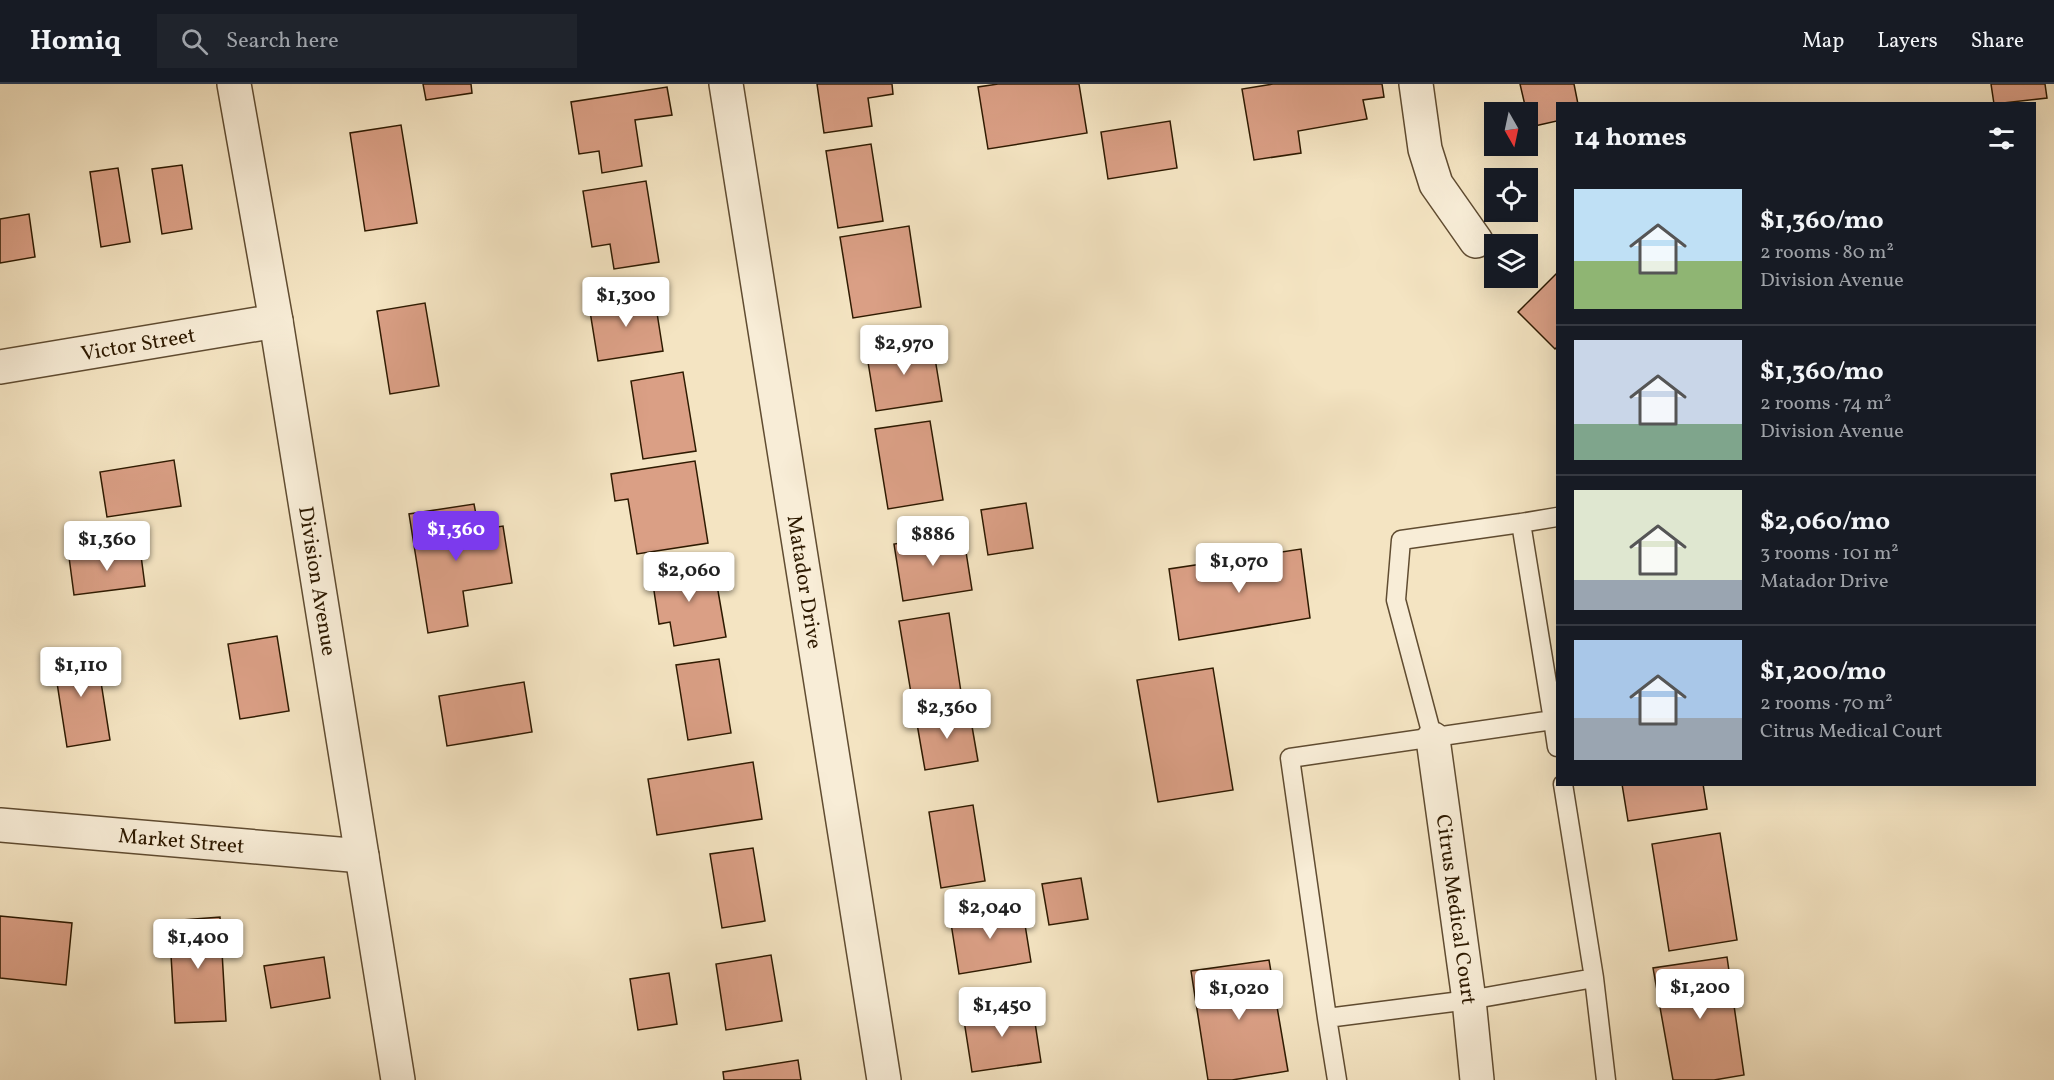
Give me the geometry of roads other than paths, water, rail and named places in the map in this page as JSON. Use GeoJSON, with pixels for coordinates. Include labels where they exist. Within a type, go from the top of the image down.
{"type":"FeatureCollection","features":[{"type":"Feature","properties":{"kind":"street","name":"Division Avenue"},"geometry":{"type":"LineString","coordinates":[[234,84],[276,321],[398,1080]]}},
{"type":"Feature","properties":{"kind":"street","name":"Matador Drive"},"geometry":{"type":"LineString","coordinates":[[726,84],[884,1080]]}},
{"type":"Feature","properties":{"kind":"street"},"geometry":{"type":"LineString","coordinates":[[1416,84],[1425,149],[1436,184],[1476,241]]}},
{"type":"Feature","properties":{"kind":"street","name":"Victor Street"},"geometry":{"type":"LineString","coordinates":[[0,367],[276,321]]}},
{"type":"Feature","properties":{"kind":"street","name":"Citrus Medical Court"},"geometry":{"type":"LineString","coordinates":[[1433,739],[1478,1080]]}},
{"type":"Feature","properties":{"kind":"street","name":"Market Street"},"geometry":{"type":"LineString","coordinates":[[0,825],[362,856]]}},
{"type":"Feature","properties":{"kind":"lane"},"geometry":{"type":"LineString","coordinates":[[1433,739],[1396,600],[1401,540],[1556,517]]}},
{"type":"Feature","properties":{"kind":"lane"},"geometry":{"type":"LineString","coordinates":[[1521,523],[1556,740]]}},
{"type":"Feature","properties":{"kind":"lane"},"geometry":{"type":"LineString","coordinates":[[1337,1080],[1290,758],[1553,720]]}},
{"type":"Feature","properties":{"kind":"lane"},"geometry":{"type":"LineString","coordinates":[[1563,786],[1594,978],[1606,1080]]}},
{"type":"Feature","properties":{"kind":"lane"},"geometry":{"type":"LineString","coordinates":[[1327,1018],[1469,1000],[1594,978]]}}]}
